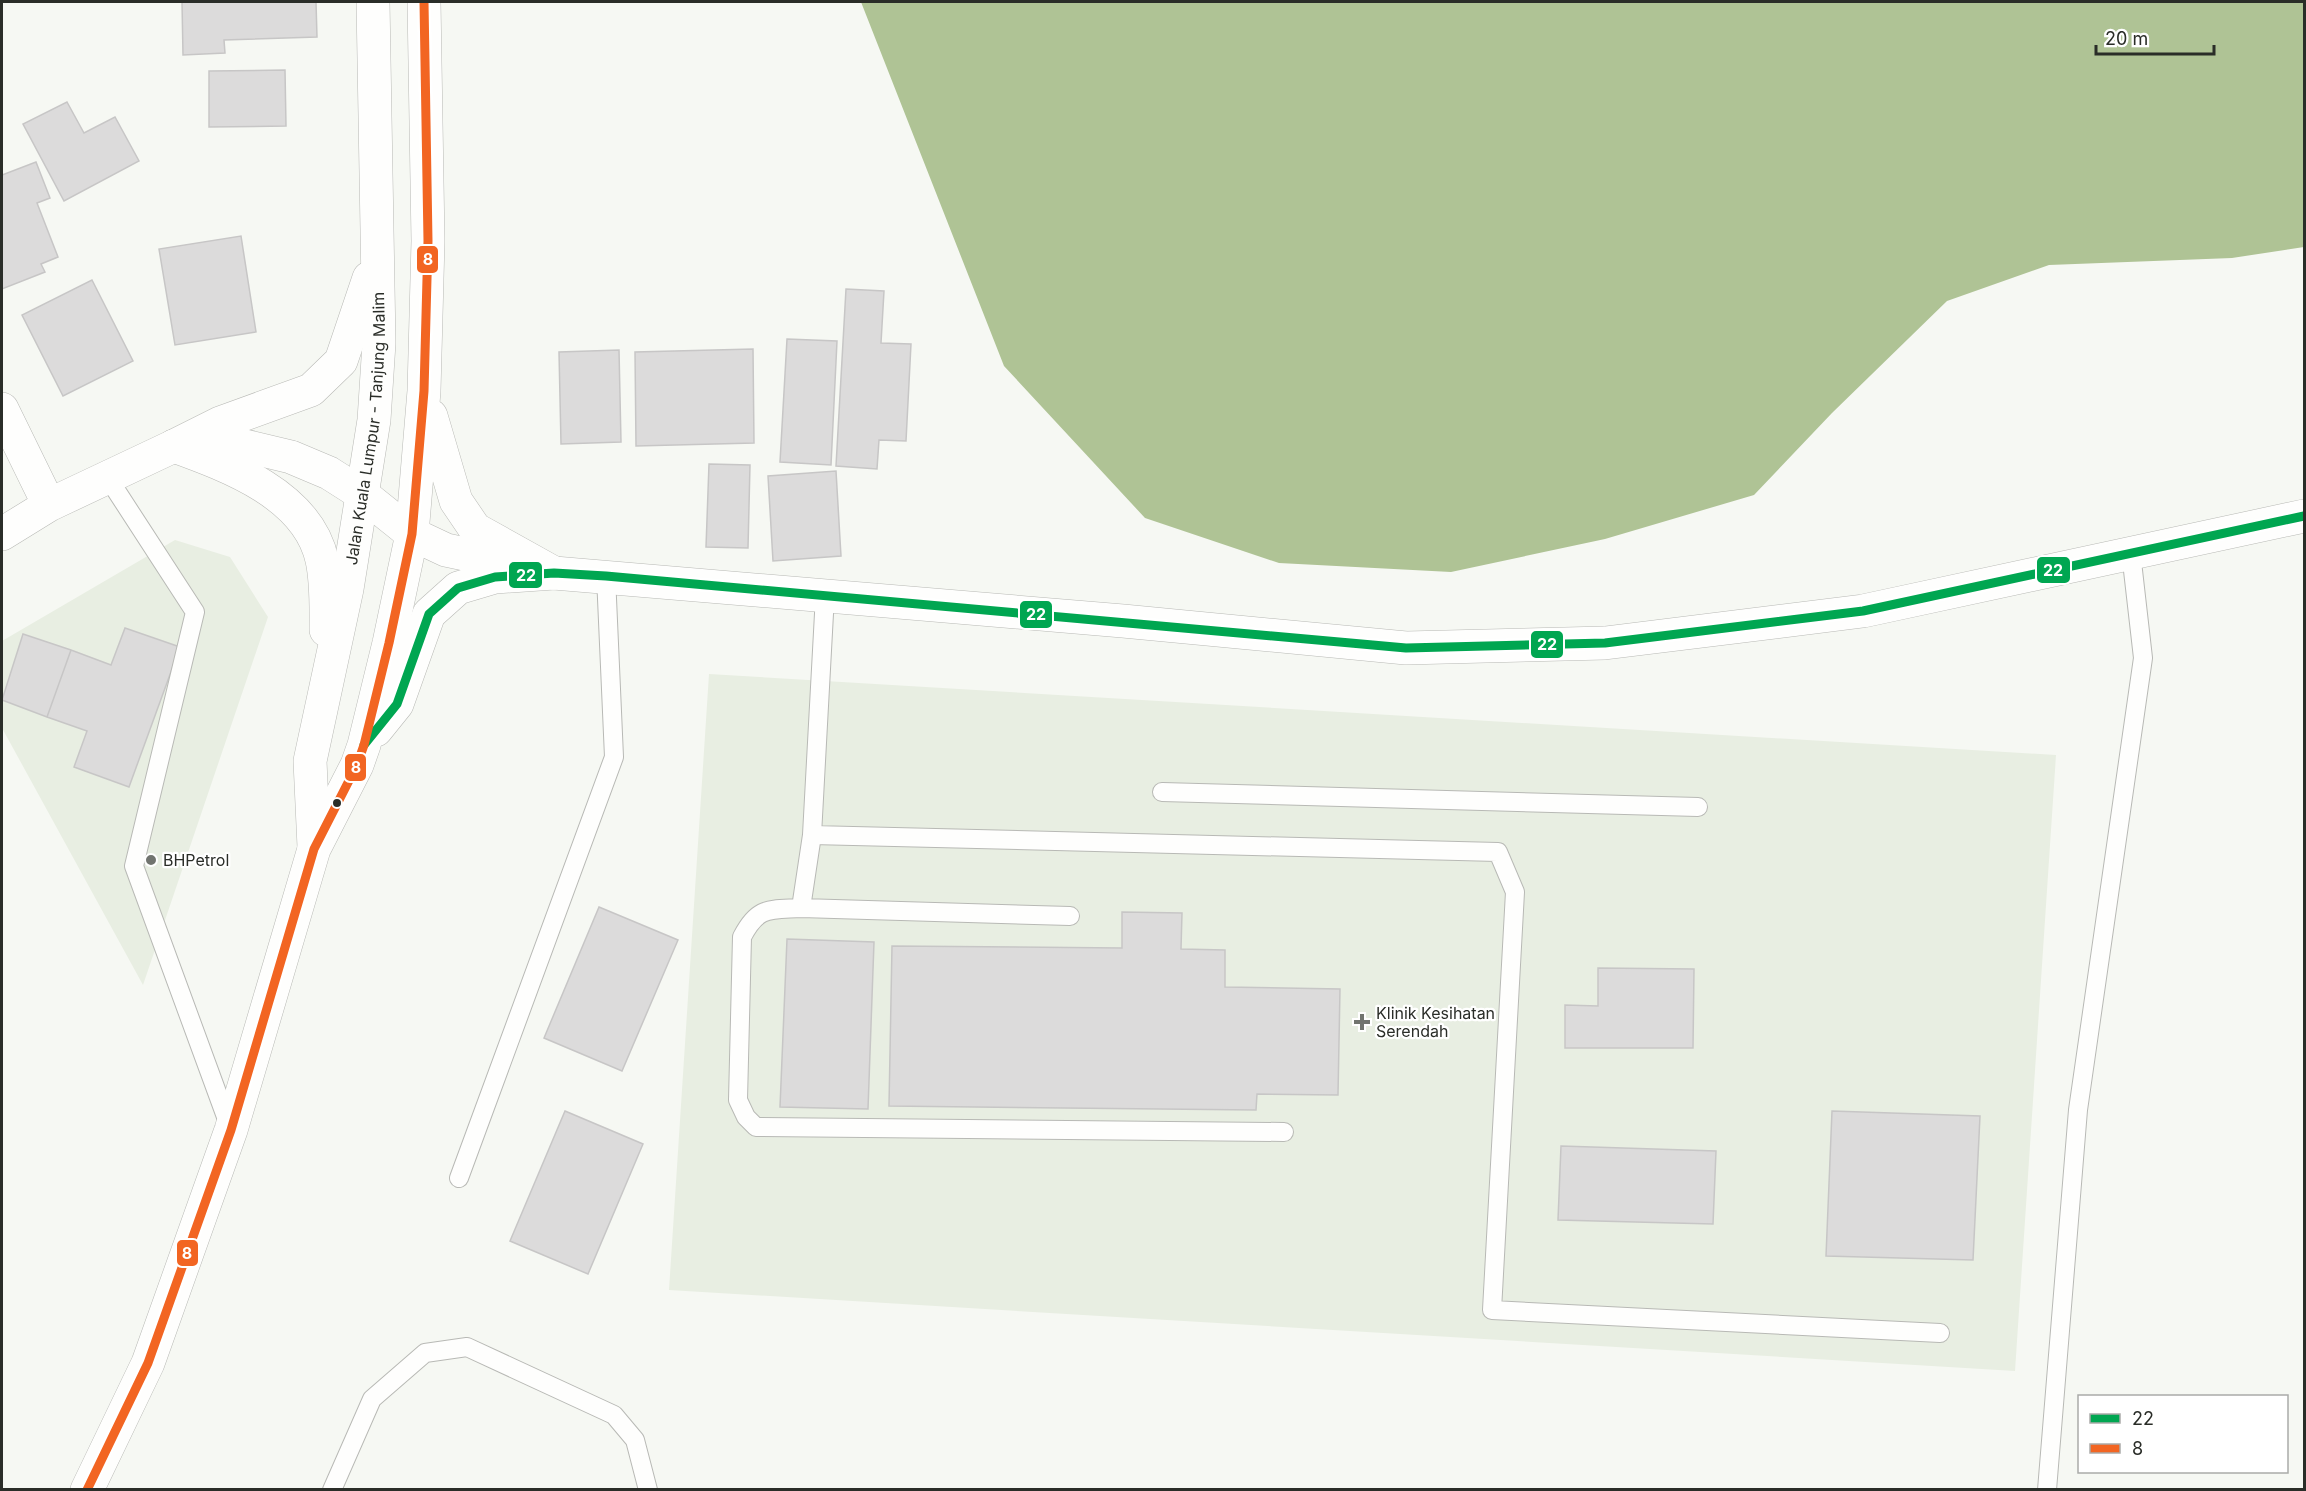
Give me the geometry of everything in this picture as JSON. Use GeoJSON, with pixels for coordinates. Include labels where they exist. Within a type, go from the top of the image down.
{"type":"FeatureCollection","features":[{"type":"Feature","properties":{"kind":"main road","name":"Jalan Kuala Lumpur - Tanjung Malim"},"geometry":{"type":"LineString","coordinates":[[314,849],[310,761],[348,589],[374,420],[379,343],[373,2]]}},
{"type":"Feature","properties":{"kind":"main road","name":"Jalan Kuala Lumpur - Tanjung Malim"},"geometry":{"type":"LineString","coordinates":[[87,1490],[148,1363],[231,1130],[314,849],[357,765],[364,745],[412,534],[424,391],[428,241],[424,2]]}},
{"type":"Feature","properties":{"kind":"main road"},"geometry":{"type":"LineString","coordinates":[[2,534],[49,505],[220,423],[311,390],[341,362],[377,254]]}},
{"type":"Feature","properties":{"kind":"main road"},"geometry":{"type":"LineString","coordinates":[[424,391],[456,501],[475,529],[554,573]]}},
{"type":"Feature","properties":{"kind":"main road"},"geometry":{"type":"LineString","coordinates":[[2,409],[49,505]]}},
{"type":"Feature","properties":{"kind":"main road"},"geometry":{"type":"LineString","coordinates":[[174,446],[241,445],[291,457],[329,473],[362,494],[412,534],[446,550],[554,573]]}},
{"type":"Feature","properties":{"kind":"main road"},"geometry":{"type":"LineString","coordinates":[[174,446],[238,470],[302,518],[322,558],[326,599],[326,689]]}},
{"type":"Feature","properties":{"kind":"main road"},"geometry":{"type":"LineString","coordinates":[[364,745],[396,705],[429,614],[458,588],[495,577],[554,573],[606,576],[1406,648],[1605,643],[1863,611],[2304,516]]}},
{"type":"Feature","properties":{"kind":"lane"},"geometry":{"type":"LineString","coordinates":[[108,478],[195,612],[134,866],[231,1130]]}},
{"type":"Feature","properties":{"kind":"lane"},"geometry":{"type":"LineString","coordinates":[[2046,1490],[2078,1110],[2143,658],[2131,554]]}},
{"type":"Feature","properties":{"kind":"lane"},"geometry":{"type":"LineString","coordinates":[[459,1178],[614,757],[606,576]]}},
{"type":"Feature","properties":{"kind":"lane"},"geometry":{"type":"LineString","coordinates":[[801,908],[812,835],[825,595]]}},
{"type":"Feature","properties":{"kind":"lane"},"geometry":{"type":"LineString","coordinates":[[1162,792],[1698,807]]}},
{"type":"Feature","properties":{"kind":"lane"},"geometry":{"type":"LineString","coordinates":[[812,835],[1498,852],[1515,892],[1492,1310],[1940,1333]]}},
{"type":"Feature","properties":{"kind":"lane"},"geometry":{"type":"LineString","coordinates":[[1070,916],[801,908],[761,911],[750,921],[742,937],[738,1100],[746,1117],[756,1127],[1284,1132]]}},
{"type":"Feature","properties":{"kind":"lane"},"geometry":{"type":"LineString","coordinates":[[332,1490],[372,1399],[425,1353],[467,1347],[615,1415],[636,1440],[648,1490]]}},
{"type":"Feature","properties":{"kind":"shaded area"},"geometry":{"type":"Polygon","coordinates":[[[861,2],[2304,2],[2304,247],[2232,258],[2049,265],[1947,301],[1832,413],[1754,495],[1605,539],[1451,572],[1279,563],[1145,518],[1004,366],[861,2]]]}},
{"type":"Feature","properties":{"kind":"shaded area"},"geometry":{"type":"Polygon","coordinates":[[[175,540],[230,557],[268,617],[143,985],[2,728],[2,641],[175,540]]]}},
{"type":"Feature","properties":{"kind":"shaded area","name":"Klinik Kesihatan Serendah"},"geometry":{"type":"Polygon","coordinates":[[[709,674],[2056,755],[2015,1371],[669,1290],[709,674]]]}},
{"type":"Feature","properties":{"kind":"building"},"geometry":{"type":"Polygon","coordinates":[[[182,2],[316,2],[317,37],[224,40],[225,53],[183,55],[182,2]]]}},
{"type":"Feature","properties":{"kind":"building"},"geometry":{"type":"Polygon","coordinates":[[[285,70],[286,126],[209,127],[209,71],[285,70]]]}},
{"type":"Feature","properties":{"kind":"building"},"geometry":{"type":"Polygon","coordinates":[[[67,102],[84,133],[115,117],[139,161],[64,201],[23,124],[67,102]]]}},
{"type":"Feature","properties":{"kind":"building"},"geometry":{"type":"Polygon","coordinates":[[[36,162],[50,198],[37,203],[58,257],[41,264],[45,272],[2,289],[2,175],[36,162]]]}},
{"type":"Feature","properties":{"kind":"building"},"geometry":{"type":"Polygon","coordinates":[[[241,236],[256,332],[175,345],[159,249],[241,236]]]}},
{"type":"Feature","properties":{"kind":"building"},"geometry":{"type":"Polygon","coordinates":[[[92,280],[133,361],[63,396],[22,315],[92,280]]]}},
{"type":"Feature","properties":{"kind":"building"},"geometry":{"type":"Polygon","coordinates":[[[846,289],[884,291],[881,343],[911,344],[906,441],[879,440],[877,469],[836,466],[846,289]]]}},
{"type":"Feature","properties":{"kind":"building"},"geometry":{"type":"Polygon","coordinates":[[[787,339],[837,341],[831,465],[780,462],[787,339]]]}},
{"type":"Feature","properties":{"kind":"building"},"geometry":{"type":"Polygon","coordinates":[[[753,349],[754,443],[636,446],[635,352],[753,349]]]}},
{"type":"Feature","properties":{"kind":"building"},"geometry":{"type":"Polygon","coordinates":[[[619,350],[621,442],[561,444],[559,352],[619,350]]]}},
{"type":"Feature","properties":{"kind":"building"},"geometry":{"type":"Polygon","coordinates":[[[709,464],[750,465],[748,548],[706,547],[709,464]]]}},
{"type":"Feature","properties":{"kind":"building"},"geometry":{"type":"Polygon","coordinates":[[[836,471],[841,556],[773,561],[768,476],[836,471]]]}},
{"type":"Feature","properties":{"kind":"building"},"geometry":{"type":"Polygon","coordinates":[[[125,628],[180,647],[129,787],[74,767],[87,731],[47,717],[71,650],[111,665],[125,628]]]}},
{"type":"Feature","properties":{"kind":"building"},"geometry":{"type":"Polygon","coordinates":[[[23,634],[71,650],[47,717],[2,700],[23,634]]]}},
{"type":"Feature","properties":{"kind":"building"},"geometry":{"type":"Polygon","coordinates":[[[599,907],[678,940],[622,1071],[544,1038],[599,907]]]}},
{"type":"Feature","properties":{"kind":"building"},"geometry":{"type":"Polygon","coordinates":[[[1122,912],[1182,913],[1181,949],[1225,950],[1225,987],[1340,989],[1338,1095],[1257,1094],[1256,1110],[889,1106],[892,946],[1122,948],[1122,912]]]}},
{"type":"Feature","properties":{"kind":"building"},"geometry":{"type":"Polygon","coordinates":[[[787,939],[874,942],[868,1109],[780,1107],[787,939]]]}},
{"type":"Feature","properties":{"kind":"building"},"geometry":{"type":"Polygon","coordinates":[[[1598,968],[1694,969],[1693,1048],[1565,1048],[1565,1005],[1598,1006],[1598,968]]]}},
{"type":"Feature","properties":{"kind":"building"},"geometry":{"type":"Polygon","coordinates":[[[565,1111],[643,1144],[588,1274],[510,1241],[565,1111]]]}},
{"type":"Feature","properties":{"kind":"building"},"geometry":{"type":"Polygon","coordinates":[[[1832,1111],[1980,1116],[1973,1260],[1826,1256],[1832,1111]]]}},
{"type":"Feature","properties":{"kind":"building"},"geometry":{"type":"Polygon","coordinates":[[[1561,1146],[1716,1151],[1713,1224],[1558,1220],[1561,1146]]]}},
{"type":"Feature","properties":{"kind":"transit line","name":"8"},"geometry":{"type":"LineString","coordinates":[[87,1490],[148,1363],[231,1130],[314,849],[357,765],[364,745],[389,643],[412,534],[424,391],[428,241],[424,2]]}},
{"type":"Feature","properties":{"kind":"transit line","name":"22"},"geometry":{"type":"LineString","coordinates":[[364,745],[397,704],[429,614],[458,588],[495,577],[554,573],[606,576],[1406,648],[1605,643],[1863,611],[2304,516]]}},
{"type":"Feature","properties":{"kind":"place","name":"BHPetrol"},"geometry":{"type":"Point","coordinates":[151,860]}},
{"type":"Feature","properties":{"kind":"place","name":"Klinik Kesihatan Serendah"},"geometry":{"type":"Point","coordinates":[1362,1022]}}]}
